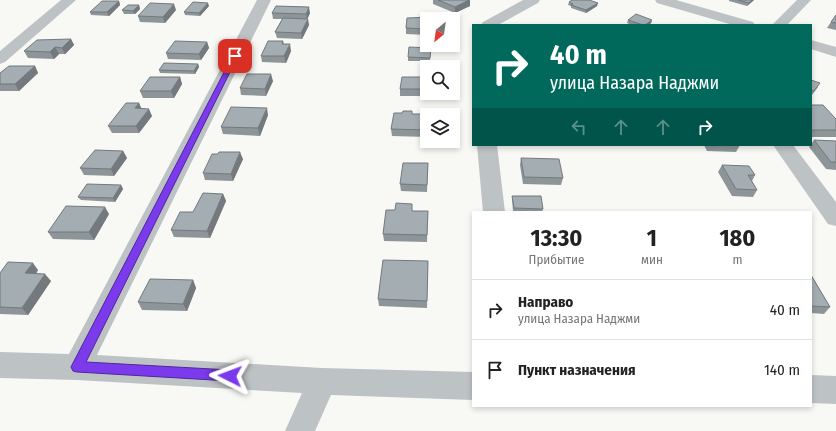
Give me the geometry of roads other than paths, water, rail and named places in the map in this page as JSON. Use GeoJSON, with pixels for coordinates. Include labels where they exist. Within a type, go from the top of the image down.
{"type":"FeatureCollection","features":[{"type":"Feature","properties":{"kind":"street"},"geometry":{"type":"LineString","coordinates":[[0,59],[69,0]]}},
{"type":"Feature","properties":{"kind":"street"},"geometry":{"type":"LineString","coordinates":[[77,367],[264,0]]}},
{"type":"Feature","properties":{"kind":"street"},"geometry":{"type":"LineString","coordinates":[[490,24],[533,0]]}},
{"type":"Feature","properties":{"kind":"street"},"geometry":{"type":"LineString","coordinates":[[662,0],[745,24]]}},
{"type":"Feature","properties":{"kind":"street"},"geometry":{"type":"LineString","coordinates":[[780,24],[804,0]]}},
{"type":"Feature","properties":{"kind":"street"},"geometry":{"type":"LineString","coordinates":[[812,44],[836,52]]}},
{"type":"Feature","properties":{"kind":"street"},"geometry":{"type":"LineString","coordinates":[[487,146],[494,211]]}},
{"type":"Feature","properties":{"kind":"street"},"geometry":{"type":"LineString","coordinates":[[784,146],[836,218]]}},
{"type":"Feature","properties":{"kind":"street"},"geometry":{"type":"LineString","coordinates":[[0,365],[77,367],[322,381],[472,386]]}},
{"type":"Feature","properties":{"kind":"street"},"geometry":{"type":"LineString","coordinates":[[300,431],[322,381]]}},
{"type":"Feature","properties":{"kind":"street"},"geometry":{"type":"LineString","coordinates":[[812,389],[836,390]]}}]}
